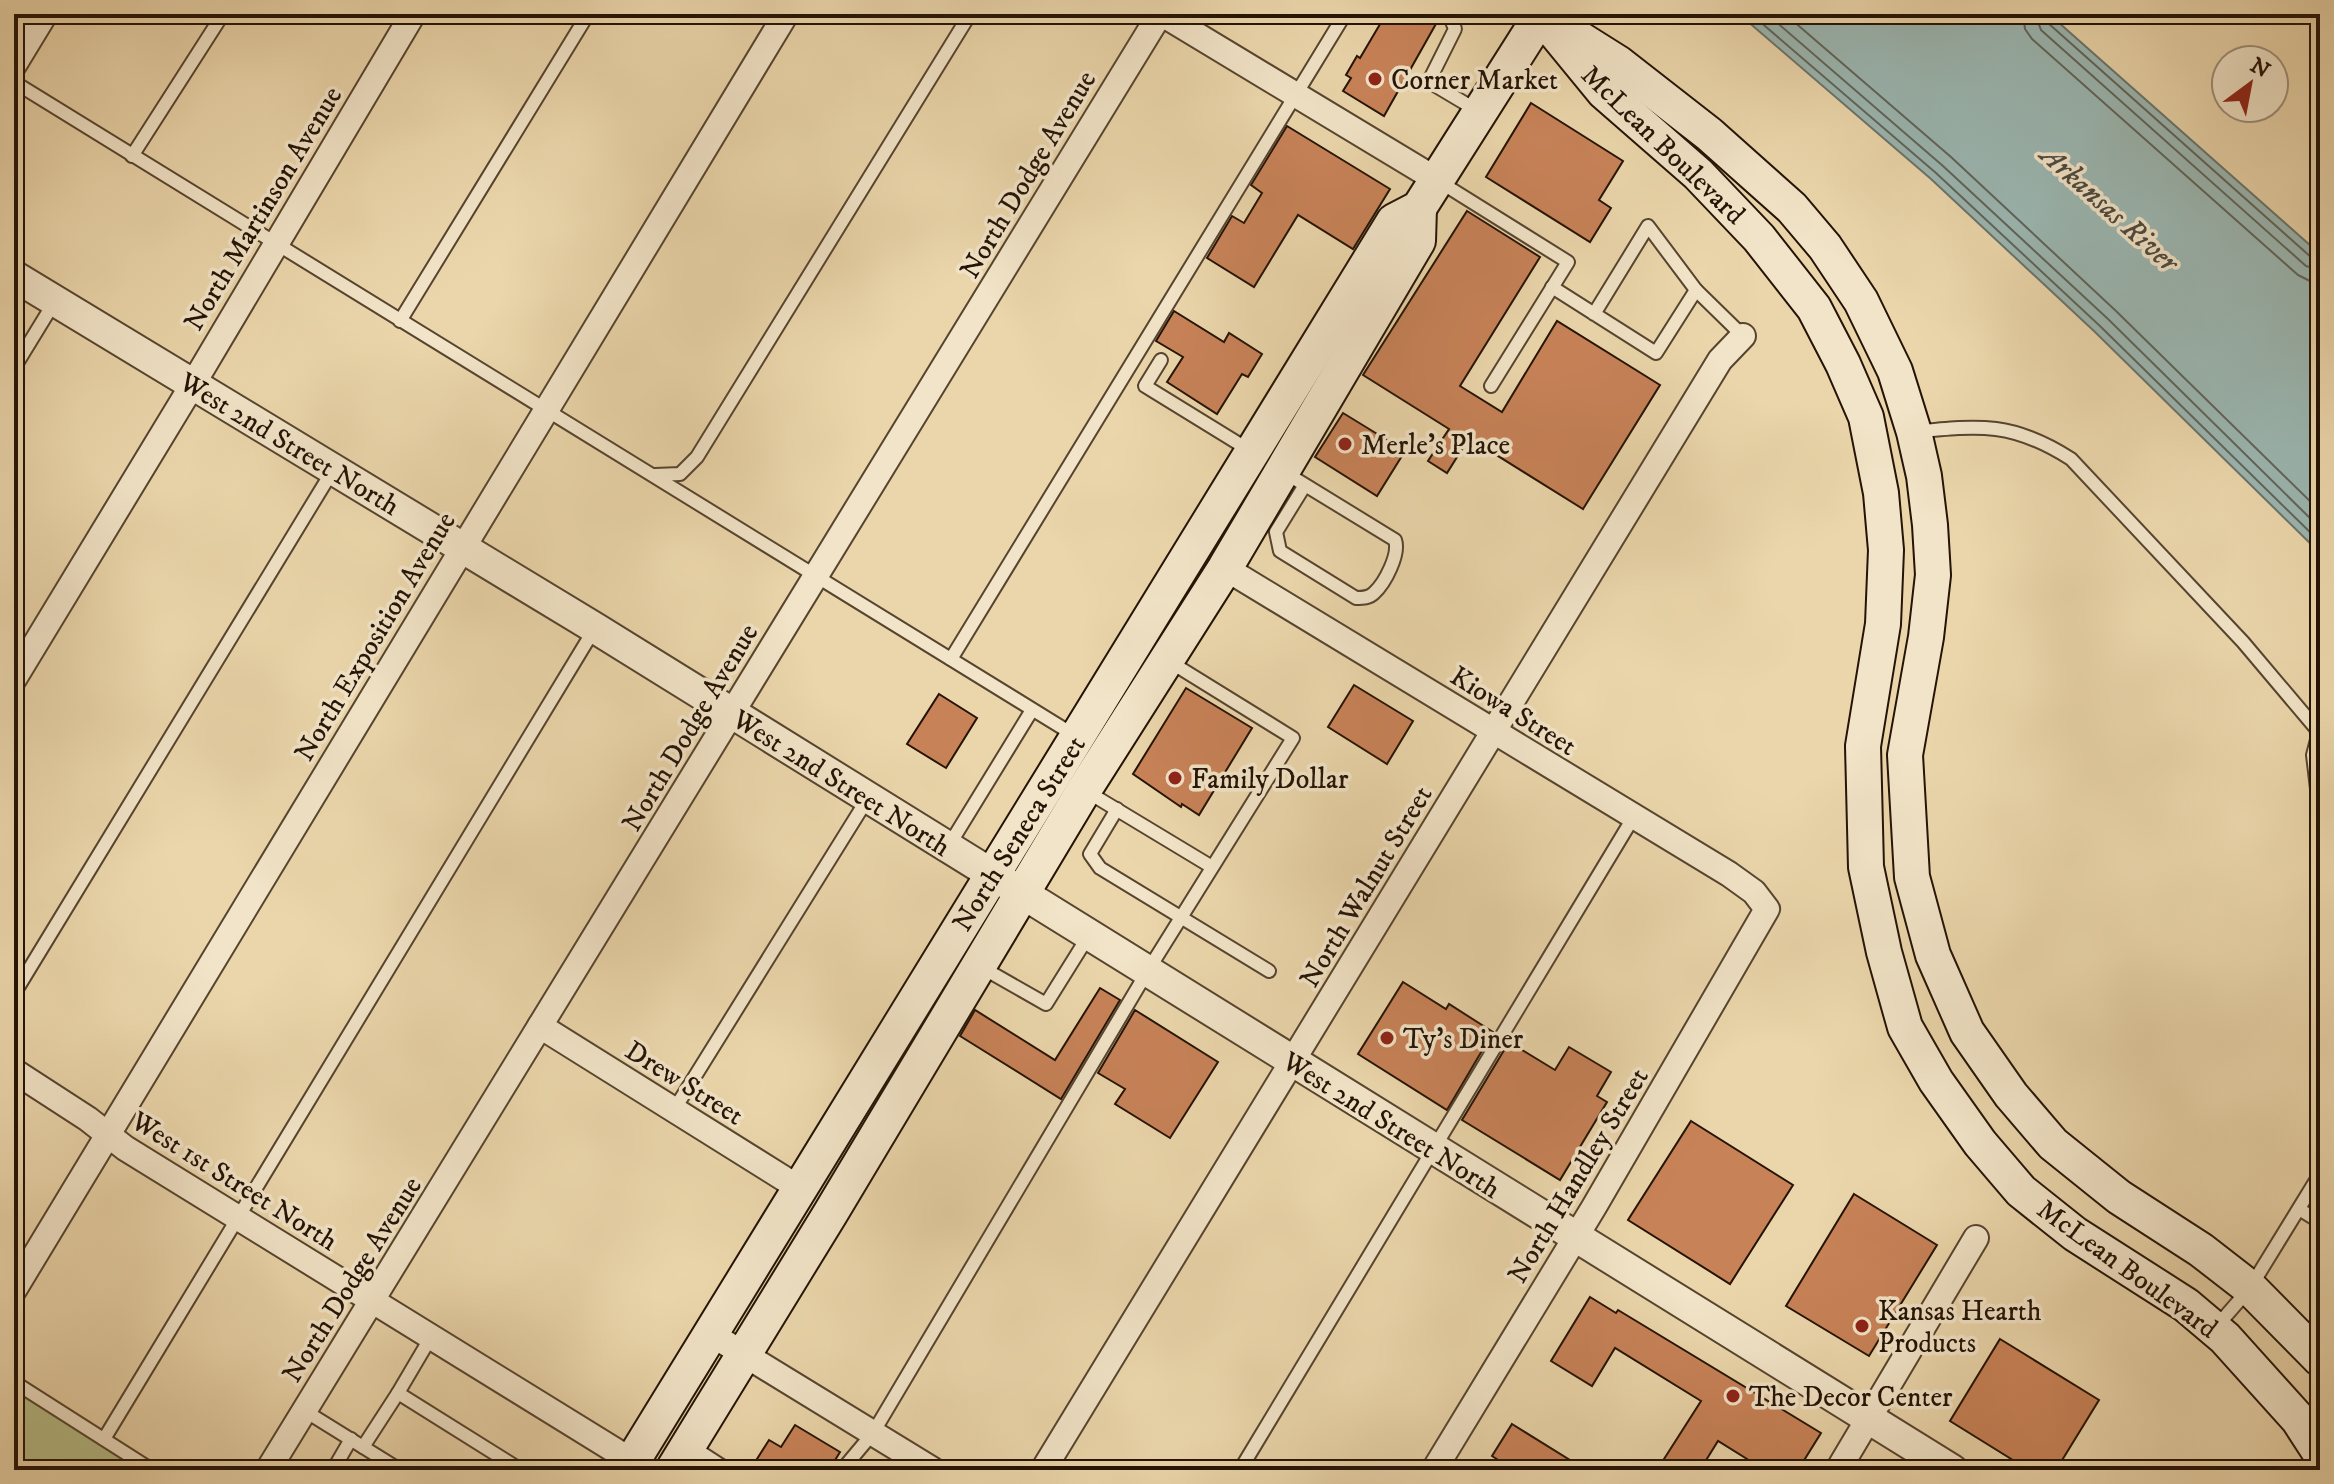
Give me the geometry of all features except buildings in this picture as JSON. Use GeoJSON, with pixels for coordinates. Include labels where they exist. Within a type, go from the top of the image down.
{"type":"FeatureCollection","features":[{"type":"Feature","properties":{"kind":"main road","name":"North Seneca Street"},"geometry":{"type":"LineString","coordinates":[[629,1466],[1077,737],[1275,466],[1418,241],[1428,194],[1541,14]]}},
{"type":"Feature","properties":{"kind":"main road","name":"McLean Boulevard"},"geometry":{"type":"LineString","coordinates":[[1541,14],[1618,63],[1709,134],[1792,208],[1825,247],[1861,301],[1895,371],[1924,476],[1933,575],[1926,637],[1905,755],[1912,877],[1933,955],[1967,1032],[2011,1095],[2053,1144],[2119,1197],[2201,1250],[2250,1288],[2320,1359]]}},
{"type":"Feature","properties":{"kind":"main road","name":"McLean Boulevard"},"geometry":{"type":"LineString","coordinates":[[1541,14],[1604,92],[1698,174],[1759,238],[1814,308],[1866,417],[1881,493],[1886,550],[1883,624],[1863,746],[1866,867],[1884,952],[1905,1027],[1936,1081],[1980,1143],[2021,1191],[2075,1234],[2186,1305],[2215,1329],[2274,1390],[2320,1453]]}},
{"type":"Feature","properties":{"kind":"main road","name":"North Seneca Street"},"geometry":{"type":"LineString","coordinates":[[681,1457],[1084,790],[1225,568],[1275,466]]}},
{"type":"Feature","properties":{"kind":"street"},"geometry":{"type":"LineString","coordinates":[[14,65],[45,14]]}},
{"type":"Feature","properties":{"kind":"street","name":"North Martinson Avenue"},"geometry":{"type":"LineString","coordinates":[[14,679],[413,14]]}},
{"type":"Feature","properties":{"kind":"street","name":"North Exposition Avenue"},"geometry":{"type":"LineString","coordinates":[[16,1281],[786,14]]}},
{"type":"Feature","properties":{"kind":"street"},"geometry":{"type":"LineString","coordinates":[[1161,14],[1296,95],[1428,194]]}},
{"type":"Feature","properties":{"kind":"street","name":"North Dodge Avenue"},"geometry":{"type":"LineString","coordinates":[[268,1470],[1161,14]]}},
{"type":"Feature","properties":{"kind":"street","name":"West 2nd Street North"},"geometry":{"type":"LineString","coordinates":[[14,276],[595,628],[1952,1470]]}},
{"type":"Feature","properties":{"kind":"street","name":"North Walnut Street"},"geometry":{"type":"LineString","coordinates":[[1043,1470],[1720,360],[1743,336]]}},
{"type":"Feature","properties":{"kind":"street","name":"Kiowa Street"},"geometry":{"type":"LineString","coordinates":[[1225,568],[1729,874],[1754,892],[1767,909]]}},
{"type":"Feature","properties":{"kind":"street","name":"North Handley Street"},"geometry":{"type":"LineString","coordinates":[[1434,1470],[1575,1238],[1767,909]]}},
{"type":"Feature","properties":{"kind":"street","name":"Drew Street"},"geometry":{"type":"LineString","coordinates":[[540,1026],[799,1188]]}},
{"type":"Feature","properties":{"kind":"street","name":"West 1st Street North"},"geometry":{"type":"LineString","coordinates":[[14,1071],[125,1148],[431,1337],[629,1466]]}},
{"type":"Feature","properties":{"kind":"street"},"geometry":{"type":"LineString","coordinates":[[1838,1470],[1976,1238]]}},
{"type":"Feature","properties":{"kind":"street"},"geometry":{"type":"LineString","coordinates":[[711,1334],[933,1470]]}},
{"type":"Feature","properties":{"kind":"lane"},"geometry":{"type":"LineString","coordinates":[[132,156],[223,14]]}},
{"type":"Feature","properties":{"kind":"lane"},"geometry":{"type":"LineString","coordinates":[[400,321],[588,14]]}},
{"type":"Feature","properties":{"kind":"lane"},"geometry":{"type":"LineString","coordinates":[[653,475],[680,474],[697,457],[970,14]]}},
{"type":"Feature","properties":{"kind":"lane"},"geometry":{"type":"LineString","coordinates":[[951,659],[1345,14]]}},
{"type":"Feature","properties":{"kind":"lane"},"geometry":{"type":"LineString","coordinates":[[1449,14],[1455,29],[1431,77],[1436,86],[1480,112]]}},
{"type":"Feature","properties":{"kind":"lane"},"geometry":{"type":"LineString","coordinates":[[14,82],[1077,737]]}},
{"type":"Feature","properties":{"kind":"lane"},"geometry":{"type":"LineString","coordinates":[[1428,194],[1568,262],[1491,386]]}},
{"type":"Feature","properties":{"kind":"lane"},"geometry":{"type":"LineString","coordinates":[[1594,314],[1648,226],[1696,290],[1743,336]]}},
{"type":"Feature","properties":{"kind":"lane"},"geometry":{"type":"LineString","coordinates":[[1552,287],[1656,353],[1696,290]]}},
{"type":"Feature","properties":{"kind":"lane"},"geometry":{"type":"LineString","coordinates":[[14,368],[55,301]]}},
{"type":"Feature","properties":{"kind":"lane"},"geometry":{"type":"LineString","coordinates":[[1161,360],[1145,386],[1275,466],[1395,540],[1398,548],[1396,557],[1375,593],[1367,598],[1356,598],[1280,551],[1276,532],[1275,466]]}},
{"type":"Feature","properties":{"kind":"lane"},"geometry":{"type":"LineString","coordinates":[[1914,432],[1962,427],[2002,428],[2042,440],[2071,459],[2243,642],[2319,732],[2313,755],[2320,814]]}},
{"type":"Feature","properties":{"kind":"lane"},"geometry":{"type":"LineString","coordinates":[[14,994],[333,470]]}},
{"type":"Feature","properties":{"kind":"lane"},"geometry":{"type":"LineString","coordinates":[[104,1439],[595,628]]}},
{"type":"Feature","properties":{"kind":"lane"},"geometry":{"type":"LineString","coordinates":[[842,1470],[873,1433],[1147,972],[1293,738],[1167,660]]}},
{"type":"Feature","properties":{"kind":"lane"},"geometry":{"type":"LineString","coordinates":[[948,847],[1032,710]]}},
{"type":"Feature","properties":{"kind":"lane"},"geometry":{"type":"LineString","coordinates":[[1084,790],[1212,867]]}},
{"type":"Feature","properties":{"kind":"lane"},"geometry":{"type":"LineString","coordinates":[[674,1110],[868,798]]}},
{"type":"Feature","properties":{"kind":"lane"},"geometry":{"type":"LineString","coordinates":[[1117,809],[1090,854],[1100,868],[1269,971]]}},
{"type":"Feature","properties":{"kind":"lane"},"geometry":{"type":"LineString","coordinates":[[1240,1470],[1633,818]]}},
{"type":"Feature","properties":{"kind":"lane"},"geometry":{"type":"LineString","coordinates":[[978,965],[1046,1004],[1089,935]]}},
{"type":"Feature","properties":{"kind":"lane"},"geometry":{"type":"LineString","coordinates":[[2215,1329],[2250,1288],[2320,1174]]}},
{"type":"Feature","properties":{"kind":"lane"},"geometry":{"type":"LineString","coordinates":[[2299,1209],[2320,1222]]}},
{"type":"Feature","properties":{"kind":"lane"},"geometry":{"type":"LineString","coordinates":[[363,1447],[431,1337]]}},
{"type":"Feature","properties":{"kind":"lane"},"geometry":{"type":"LineString","coordinates":[[14,1382],[152,1470]]}},
{"type":"Feature","properties":{"kind":"lane"},"geometry":{"type":"LineString","coordinates":[[398,1393],[521,1470]]}},
{"type":"Feature","properties":{"kind":"lane"},"geometry":{"type":"LineString","coordinates":[[305,1411],[400,1470]]}},
{"type":"Feature","properties":{"kind":"lane"},"geometry":{"type":"LineString","coordinates":[[333,1470],[351,1439]]}},
{"type":"Feature","properties":{"kind":"lane"},"geometry":{"type":"LineString","coordinates":[[681,1457],[728,1470]]}},
{"type":"Feature","properties":{"kind":"green space"},"geometry":{"type":"Polygon","coordinates":[[[14,1387],[143,1470],[14,1470],[14,1387]]]}},
{"type":"Feature","properties":{"kind":"water","name":"Arkansas River"},"geometry":{"type":"Polygon","coordinates":[[[1739,14],[2049,14],[2320,254],[2320,553],[2095,332],[1931,179],[1739,14]]]}},
{"type":"Feature","properties":{"kind":"place","name":"Corner Market"},"geometry":{"type":"Point","coordinates":[1375,79]}},
{"type":"Feature","properties":{"kind":"place","name":"Merle's Place"},"geometry":{"type":"Point","coordinates":[1345,444]}},
{"type":"Feature","properties":{"kind":"place","name":"Family Dollar"},"geometry":{"type":"Point","coordinates":[1175,778]}},
{"type":"Feature","properties":{"kind":"place","name":"Ty's Diner"},"geometry":{"type":"Point","coordinates":[1387,1038]}},
{"type":"Feature","properties":{"kind":"place","name":"Kansas Hearth Products"},"geometry":{"type":"Point","coordinates":[1862,1326]}},
{"type":"Feature","properties":{"kind":"place","name":"The Decor Center"},"geometry":{"type":"Point","coordinates":[1733,1396]}}]}
